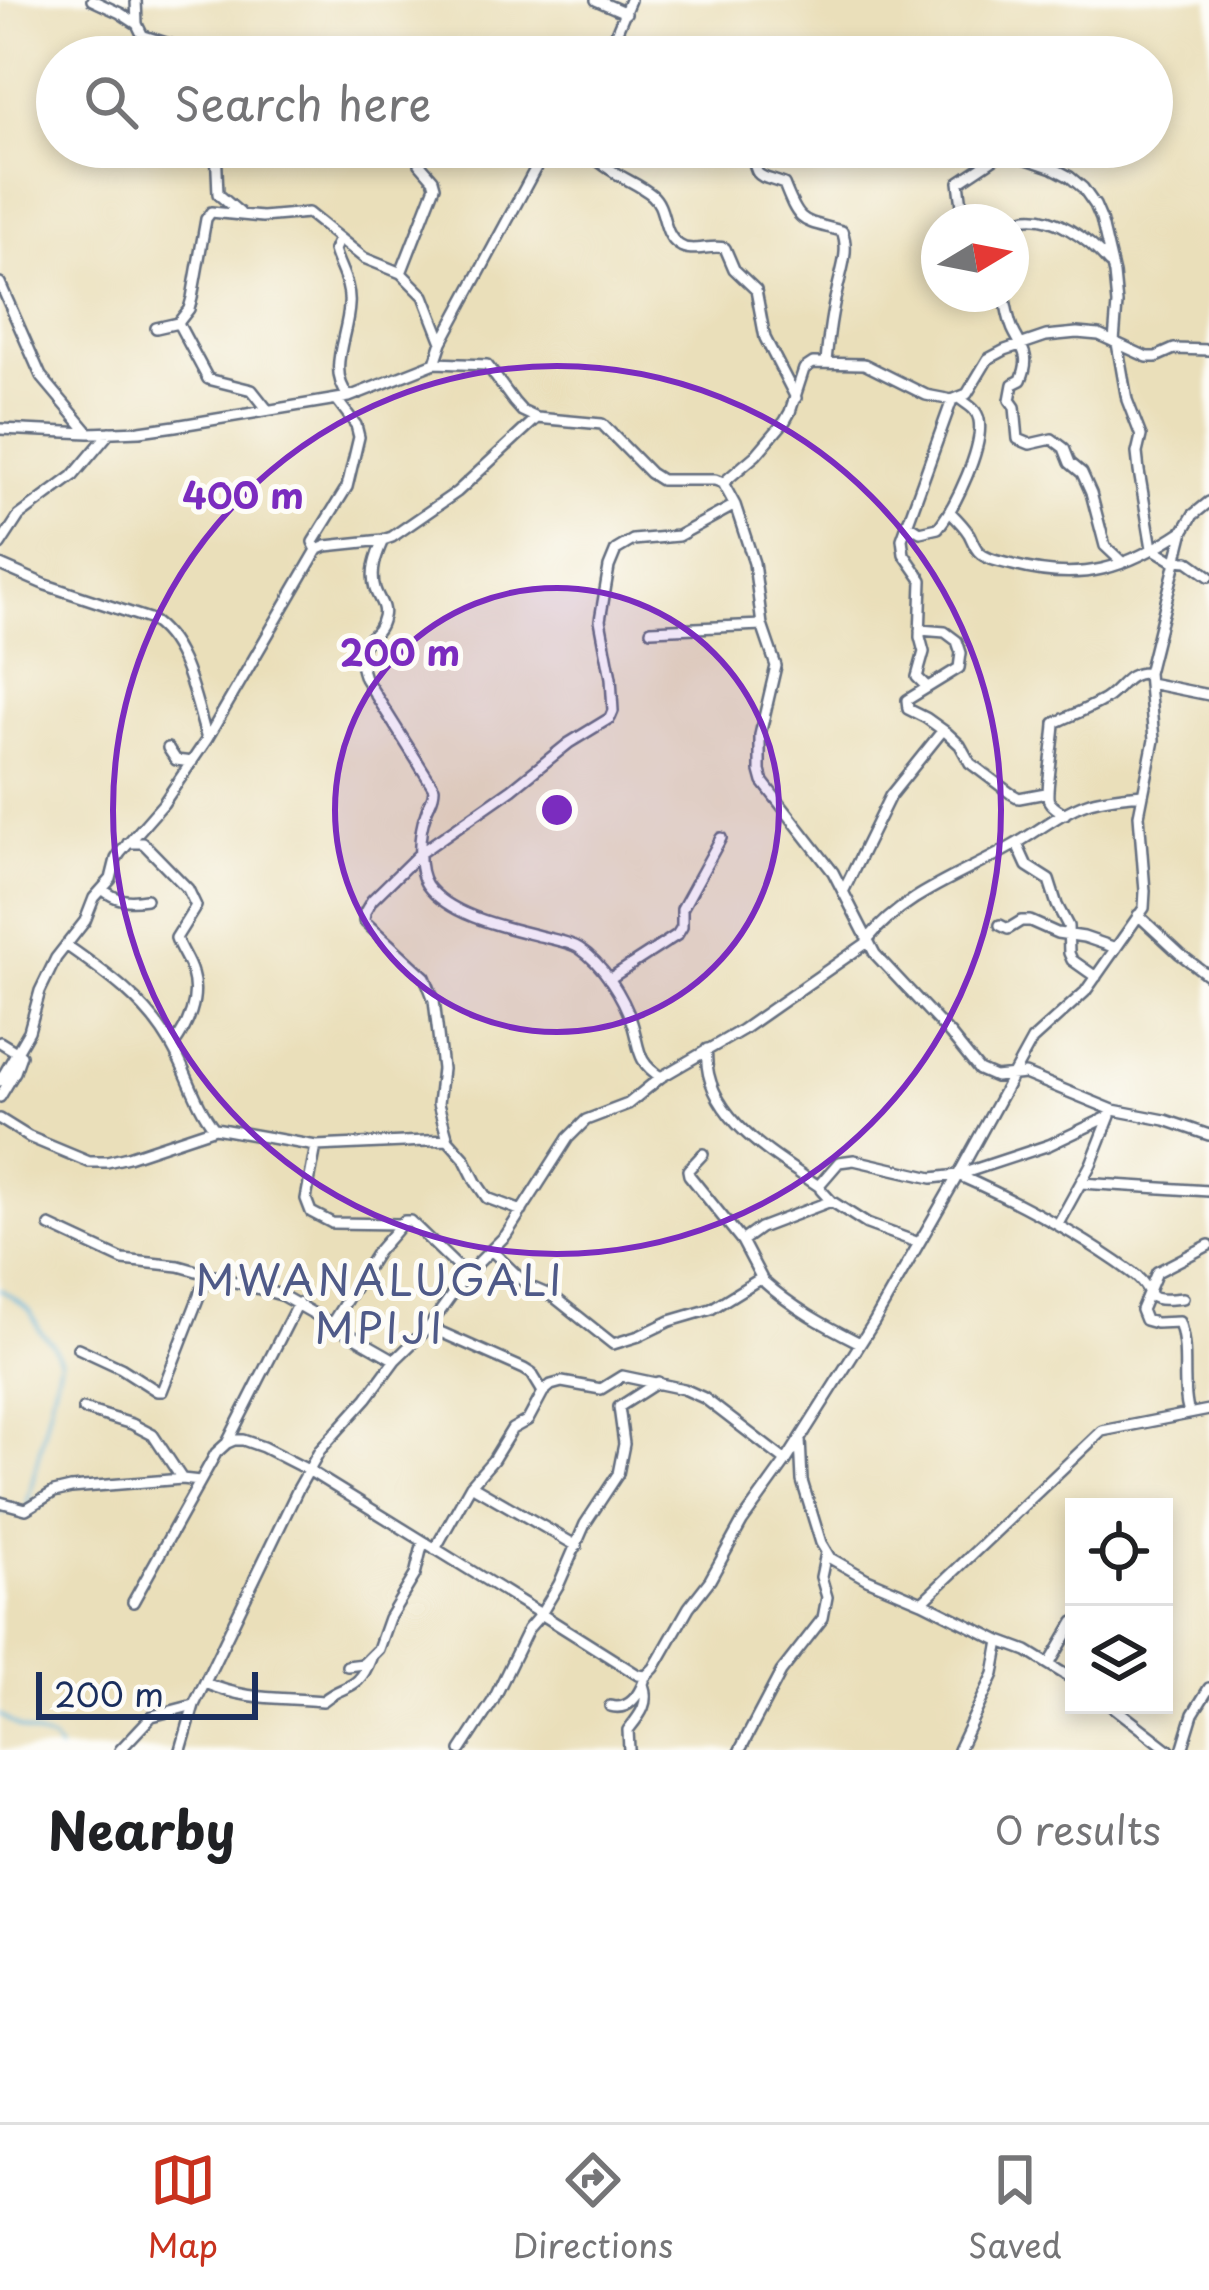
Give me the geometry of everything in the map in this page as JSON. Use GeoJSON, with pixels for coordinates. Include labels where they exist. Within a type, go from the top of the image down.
{"type":"FeatureCollection","features":[{"type":"Feature","properties":{"kind":"street"},"geometry":{"type":"LineString","coordinates":[[92,0],[136,24],[144,36]]}},
{"type":"Feature","properties":{"kind":"street"},"geometry":{"type":"LineString","coordinates":[[136,0],[136,24]]}},
{"type":"Feature","properties":{"kind":"street"},"geometry":{"type":"LineString","coordinates":[[596,0],[626,13]]}},
{"type":"Feature","properties":{"kind":"street"},"geometry":{"type":"LineString","coordinates":[[616,36],[630,0]]}},
{"type":"Feature","properties":{"kind":"street"},"geometry":{"type":"LineString","coordinates":[[218,168],[218,194],[244,216]]}},
{"type":"Feature","properties":{"kind":"street"},"geometry":{"type":"LineString","coordinates":[[401,273],[435,187],[423,168]]}},
{"type":"Feature","properties":{"kind":"street"},"geometry":{"type":"LineString","coordinates":[[435,363],[442,341],[536,168]]}},
{"type":"Feature","properties":{"kind":"street"},"geometry":{"type":"LineString","coordinates":[[606,168],[659,202],[675,243],[691,249],[725,248],[734,269],[756,290],[765,338],[796,398]]}},
{"type":"Feature","properties":{"kind":"street"},"geometry":{"type":"LineString","coordinates":[[755,168],[762,179],[784,184],[803,221],[846,236],[826,362]]}},
{"type":"Feature","properties":{"kind":"street"},"geometry":{"type":"LineString","coordinates":[[961,204],[958,182],[980,168]]}},
{"type":"Feature","properties":{"kind":"street"},"geometry":{"type":"LineString","coordinates":[[1053,168],[1070,177],[1096,205],[1114,274],[1115,343],[1127,400],[1141,436],[1137,453],[1152,548]]}},
{"type":"Feature","properties":{"kind":"street"},"geometry":{"type":"LineString","coordinates":[[157,328],[178,323],[189,309],[206,214],[308,213],[364,258],[401,273],[424,296],[442,341]]}},
{"type":"Feature","properties":{"kind":"street"},"geometry":{"type":"LineString","coordinates":[[1029,218],[1060,226],[1099,250],[1114,274]]}},
{"type":"Feature","properties":{"kind":"street"},"geometry":{"type":"LineString","coordinates":[[317,550],[313,542],[347,487],[359,436],[338,377],[350,305],[348,285],[334,250],[339,239]]}},
{"type":"Feature","properties":{"kind":"street"},"geometry":{"type":"LineString","coordinates":[[0,283],[41,376],[89,433]]}},
{"type":"Feature","properties":{"kind":"street"},"geometry":{"type":"LineString","coordinates":[[1009,312],[1027,363],[1010,394],[1018,439],[1030,444],[1052,439],[1064,448],[1070,463],[1082,473],[1105,546],[1122,562]]}},
{"type":"Feature","properties":{"kind":"street"},"geometry":{"type":"LineString","coordinates":[[178,323],[208,379],[252,389],[267,409]]}},
{"type":"Feature","properties":{"kind":"street"},"geometry":{"type":"LineString","coordinates":[[926,687],[916,677],[924,652],[922,580],[904,554],[902,539],[956,399],[967,394],[988,359],[1046,336],[1077,333],[1099,335],[1151,357],[1174,349],[1209,350]]}},
{"type":"Feature","properties":{"kind":"street"},"geometry":{"type":"LineString","coordinates":[[723,483],[756,455],[784,421],[805,369],[813,362],[864,364],[926,395],[956,399],[973,408],[979,423],[951,513],[932,531],[920,532],[907,524]]}},
{"type":"Feature","properties":{"kind":"street"},"geometry":{"type":"LineString","coordinates":[[0,429],[89,433],[176,427],[343,399],[435,363],[487,365],[528,415],[602,424],[650,473],[662,479],[723,483],[754,563],[762,625],[776,666],[760,735],[760,771],[833,872],[868,941],[889,970],[975,1066],[994,1077],[1025,1073],[1111,1113],[1165,1120],[1209,1135]]}},
{"type":"Feature","properties":{"kind":"street"},"geometry":{"type":"LineString","coordinates":[[0,1081],[33,1022],[56,958],[85,921],[94,898],[111,878],[116,859],[192,763],[317,550],[383,540],[457,492],[537,418]]}},
{"type":"Feature","properties":{"kind":"street"},"geometry":{"type":"LineString","coordinates":[[0,545],[19,516],[73,476],[110,432]]}},
{"type":"Feature","properties":{"kind":"street"},"geometry":{"type":"LineString","coordinates":[[610,1706],[626,1707],[654,1669],[742,1522],[800,1439],[919,1243],[1032,1040],[1085,992],[1144,908],[1139,826],[1154,740],[1149,678],[1184,530],[1209,502]]}},
{"type":"Feature","properties":{"kind":"street"},"geometry":{"type":"LineString","coordinates":[[522,1211],[488,1198],[448,1141],[438,1104],[442,1069],[434,1000],[425,976],[364,920],[365,912],[420,853],[610,718],[611,678],[600,620],[616,550],[633,540],[679,536],[735,505]]}},
{"type":"Feature","properties":{"kind":"street"},"geometry":{"type":"LineString","coordinates":[[951,513],[966,528],[979,553],[990,559],[1038,572],[1074,575],[1122,562],[1184,530]]}},
{"type":"Feature","properties":{"kind":"street"},"geometry":{"type":"LineString","coordinates":[[383,540],[373,578],[383,617],[359,650],[365,678],[434,788],[420,853],[424,882],[448,903],[499,926],[576,946],[609,980],[627,1012],[644,1065],[661,1077]]}},
{"type":"Feature","properties":{"kind":"street"},"geometry":{"type":"LineString","coordinates":[[1152,548],[1175,561],[1188,561],[1209,576]]}},
{"type":"Feature","properties":{"kind":"street"},"geometry":{"type":"LineString","coordinates":[[0,565],[161,626],[181,659],[207,739]]}},
{"type":"Feature","properties":{"kind":"street"},"geometry":{"type":"LineString","coordinates":[[651,630],[762,625]]}},
{"type":"Feature","properties":{"kind":"street"},"geometry":{"type":"LineString","coordinates":[[920,630],[945,632],[957,641],[959,668],[907,700],[908,710],[943,730],[960,745],[970,763],[1010,793],[1019,798],[1046,793]]}},
{"type":"Feature","properties":{"kind":"street"},"geometry":{"type":"LineString","coordinates":[[1065,814],[1046,793],[1055,723],[1102,702],[1138,672],[1209,695]]}},
{"type":"Feature","properties":{"kind":"street"},"geometry":{"type":"LineString","coordinates":[[844,890],[890,796],[943,730]]}},
{"type":"Feature","properties":{"kind":"street"},"geometry":{"type":"LineString","coordinates":[[168,748],[176,760],[192,763]]}},
{"type":"Feature","properties":{"kind":"street"},"geometry":{"type":"LineString","coordinates":[[181,1750],[194,1705],[320,1450],[394,1360],[429,1327],[466,1275],[492,1251],[551,1161],[586,1120],[628,1104],[661,1077],[742,1030],[868,941],[902,905],[944,879],[976,866],[1086,803],[1142,794]]}},
{"type":"Feature","properties":{"kind":"street"},"geometry":{"type":"LineString","coordinates":[[609,980],[677,935],[682,909],[721,838]]}},
{"type":"Feature","properties":{"kind":"street"},"geometry":{"type":"LineString","coordinates":[[128,843],[143,843],[188,889],[196,906],[176,938],[194,982],[190,1017],[172,1046]]}},
{"type":"Feature","properties":{"kind":"street"},"geometry":{"type":"LineString","coordinates":[[1016,844],[1027,866],[1049,880],[1066,920],[1072,960],[1096,977]]}},
{"type":"Feature","properties":{"kind":"street"},"geometry":{"type":"LineString","coordinates":[[102,889],[117,900],[146,899]]}},
{"type":"Feature","properties":{"kind":"street"},"geometry":{"type":"LineString","coordinates":[[1138,915],[1209,976]]}},
{"type":"Feature","properties":{"kind":"street"},"geometry":{"type":"LineString","coordinates":[[1000,925],[1008,929],[1030,921],[1116,948]]}},
{"type":"Feature","properties":{"kind":"street"},"geometry":{"type":"LineString","coordinates":[[66,945],[139,1001],[172,1046],[215,1128]]}},
{"type":"Feature","properties":{"kind":"street"},"geometry":{"type":"LineString","coordinates":[[0,1042],[19,1051]]}},
{"type":"Feature","properties":{"kind":"street"},"geometry":{"type":"LineString","coordinates":[[707,1049],[708,1074],[726,1112],[831,1201],[867,1224],[919,1243]]}},
{"type":"Feature","properties":{"kind":"street"},"geometry":{"type":"LineString","coordinates":[[0,1096],[19,1064],[19,1051]]}},
{"type":"Feature","properties":{"kind":"street"},"geometry":{"type":"LineString","coordinates":[[820,1187],[834,1166],[846,1161],[932,1178],[958,1175],[1049,1145],[1111,1113]]}},
{"type":"Feature","properties":{"kind":"street"},"geometry":{"type":"LineString","coordinates":[[1058,1224],[1082,1183],[1111,1113]]}},
{"type":"Feature","properties":{"kind":"street"},"geometry":{"type":"LineString","coordinates":[[0,1119],[88,1162],[128,1157],[215,1128],[316,1146],[448,1141]]}},
{"type":"Feature","properties":{"kind":"street"},"geometry":{"type":"LineString","coordinates":[[316,1146],[306,1199],[311,1212],[332,1223],[410,1221],[466,1275]]}},
{"type":"Feature","properties":{"kind":"street"},"geometry":{"type":"LineString","coordinates":[[703,1154],[692,1163],[689,1175],[742,1241],[763,1281],[817,1322],[860,1343]]}},
{"type":"Feature","properties":{"kind":"street"},"geometry":{"type":"LineString","coordinates":[[958,1175],[1058,1224],[1142,1280],[1156,1301],[1183,1298]]}},
{"type":"Feature","properties":{"kind":"street"},"geometry":{"type":"LineString","coordinates":[[1082,1183],[1209,1191]]}},
{"type":"Feature","properties":{"kind":"street"},"geometry":{"type":"LineString","coordinates":[[742,1241],[776,1221],[831,1201]]}},
{"type":"Feature","properties":{"kind":"street"},"geometry":{"type":"LineString","coordinates":[[332,1323],[400,1223]]}},
{"type":"Feature","properties":{"kind":"street"},"geometry":{"type":"LineString","coordinates":[[50,1226],[124,1260],[179,1266],[262,1288],[394,1360]]}},
{"type":"Feature","properties":{"kind":"street"},"geometry":{"type":"LineString","coordinates":[[1189,1414],[1182,1328],[1175,1321],[1145,1321],[1141,1310],[1156,1272],[1209,1245]]}},
{"type":"Feature","properties":{"kind":"street"},"geometry":{"type":"LineString","coordinates":[[492,1251],[528,1286],[554,1297],[613,1344],[712,1309],[763,1281]]}},
{"type":"Feature","properties":{"kind":"street"},"geometry":{"type":"LineString","coordinates":[[78,1348],[162,1391],[208,1273]]}},
{"type":"Feature","properties":{"kind":"street"},"geometry":{"type":"LineString","coordinates":[[133,1602],[200,1480],[227,1442],[298,1304]]}},
{"type":"Feature","properties":{"kind":"street"},"geometry":{"type":"LineString","coordinates":[[429,1327],[524,1369],[543,1392]]}},
{"type":"Feature","properties":{"kind":"street"},"geometry":{"type":"LineString","coordinates":[[435,1549],[471,1486],[512,1429],[529,1420],[550,1384],[601,1389],[622,1376],[658,1382],[704,1398],[786,1461]]}},
{"type":"Feature","properties":{"kind":"street"},"geometry":{"type":"LineString","coordinates":[[461,1750],[493,1701],[528,1629],[542,1614],[594,1508],[618,1474],[623,1452],[619,1407],[658,1382]]}},
{"type":"Feature","properties":{"kind":"street"},"geometry":{"type":"LineString","coordinates":[[83,1409],[153,1435],[182,1479]]}},
{"type":"Feature","properties":{"kind":"street"},"geometry":{"type":"LineString","coordinates":[[922,1602],[1102,1431],[1209,1410]]}},
{"type":"Feature","properties":{"kind":"street"},"geometry":{"type":"LineString","coordinates":[[740,1750],[781,1672],[823,1618],[827,1597],[821,1577],[826,1552],[802,1481],[800,1439]]}},
{"type":"Feature","properties":{"kind":"street"},"geometry":{"type":"LineString","coordinates":[[227,1442],[243,1440],[308,1470],[645,1680]]}},
{"type":"Feature","properties":{"kind":"street"},"geometry":{"type":"LineString","coordinates":[[0,1502],[26,1510],[71,1487],[200,1480]]}},
{"type":"Feature","properties":{"kind":"street"},"geometry":{"type":"LineString","coordinates":[[471,1486],[577,1546]]}},
{"type":"Feature","properties":{"kind":"street"},"geometry":{"type":"LineString","coordinates":[[206,1683],[261,1700],[323,1701],[333,1692],[350,1688],[364,1674],[388,1618],[416,1575],[423,1542]]}},
{"type":"Feature","properties":{"kind":"street"},"geometry":{"type":"LineString","coordinates":[[826,1552],[867,1579],[1027,1651],[1065,1674]]}},
{"type":"Feature","properties":{"kind":"street"},"geometry":{"type":"LineString","coordinates":[[1050,1664],[1065,1638]]}},
{"type":"Feature","properties":{"kind":"street"},"geometry":{"type":"LineString","coordinates":[[958,1750],[994,1674],[1000,1641]]}},
{"type":"Feature","properties":{"kind":"street"},"geometry":{"type":"LineString","coordinates":[[347,1666],[371,1658]]}},
{"type":"Feature","properties":{"kind":"street"},"geometry":{"type":"LineString","coordinates":[[629,1750],[628,1730],[646,1702],[645,1680]]}},
{"type":"Feature","properties":{"kind":"street"},"geometry":{"type":"LineString","coordinates":[[1182,1750],[1193,1714],[1209,1688]]}},
{"type":"Feature","properties":{"kind":"street"},"geometry":{"type":"LineString","coordinates":[[119,1750],[155,1714],[194,1705]]}},
{"type":"Feature","properties":{"kind":"street"},"geometry":{"type":"LineString","coordinates":[[1122,1714],[1168,1750]]}},
{"type":"Feature","properties":{"kind":"waterway"},"geometry":{"type":"LineString","coordinates":[[0,1289],[30,1310],[60,1361],[27,1505]]}},
{"type":"Feature","properties":{"kind":"waterway"},"geometry":{"type":"LineString","coordinates":[[0,1512],[15,1510]]}},
{"type":"Feature","properties":{"kind":"waterway"},"geometry":{"type":"LineString","coordinates":[[0,1715],[53,1741],[59,1750]]}},
{"type":"Feature","properties":{"kind":"district","name":"MWANALUGALI MPIJI"},"geometry":{"type":"Point","coordinates":[380,1305]}}]}
